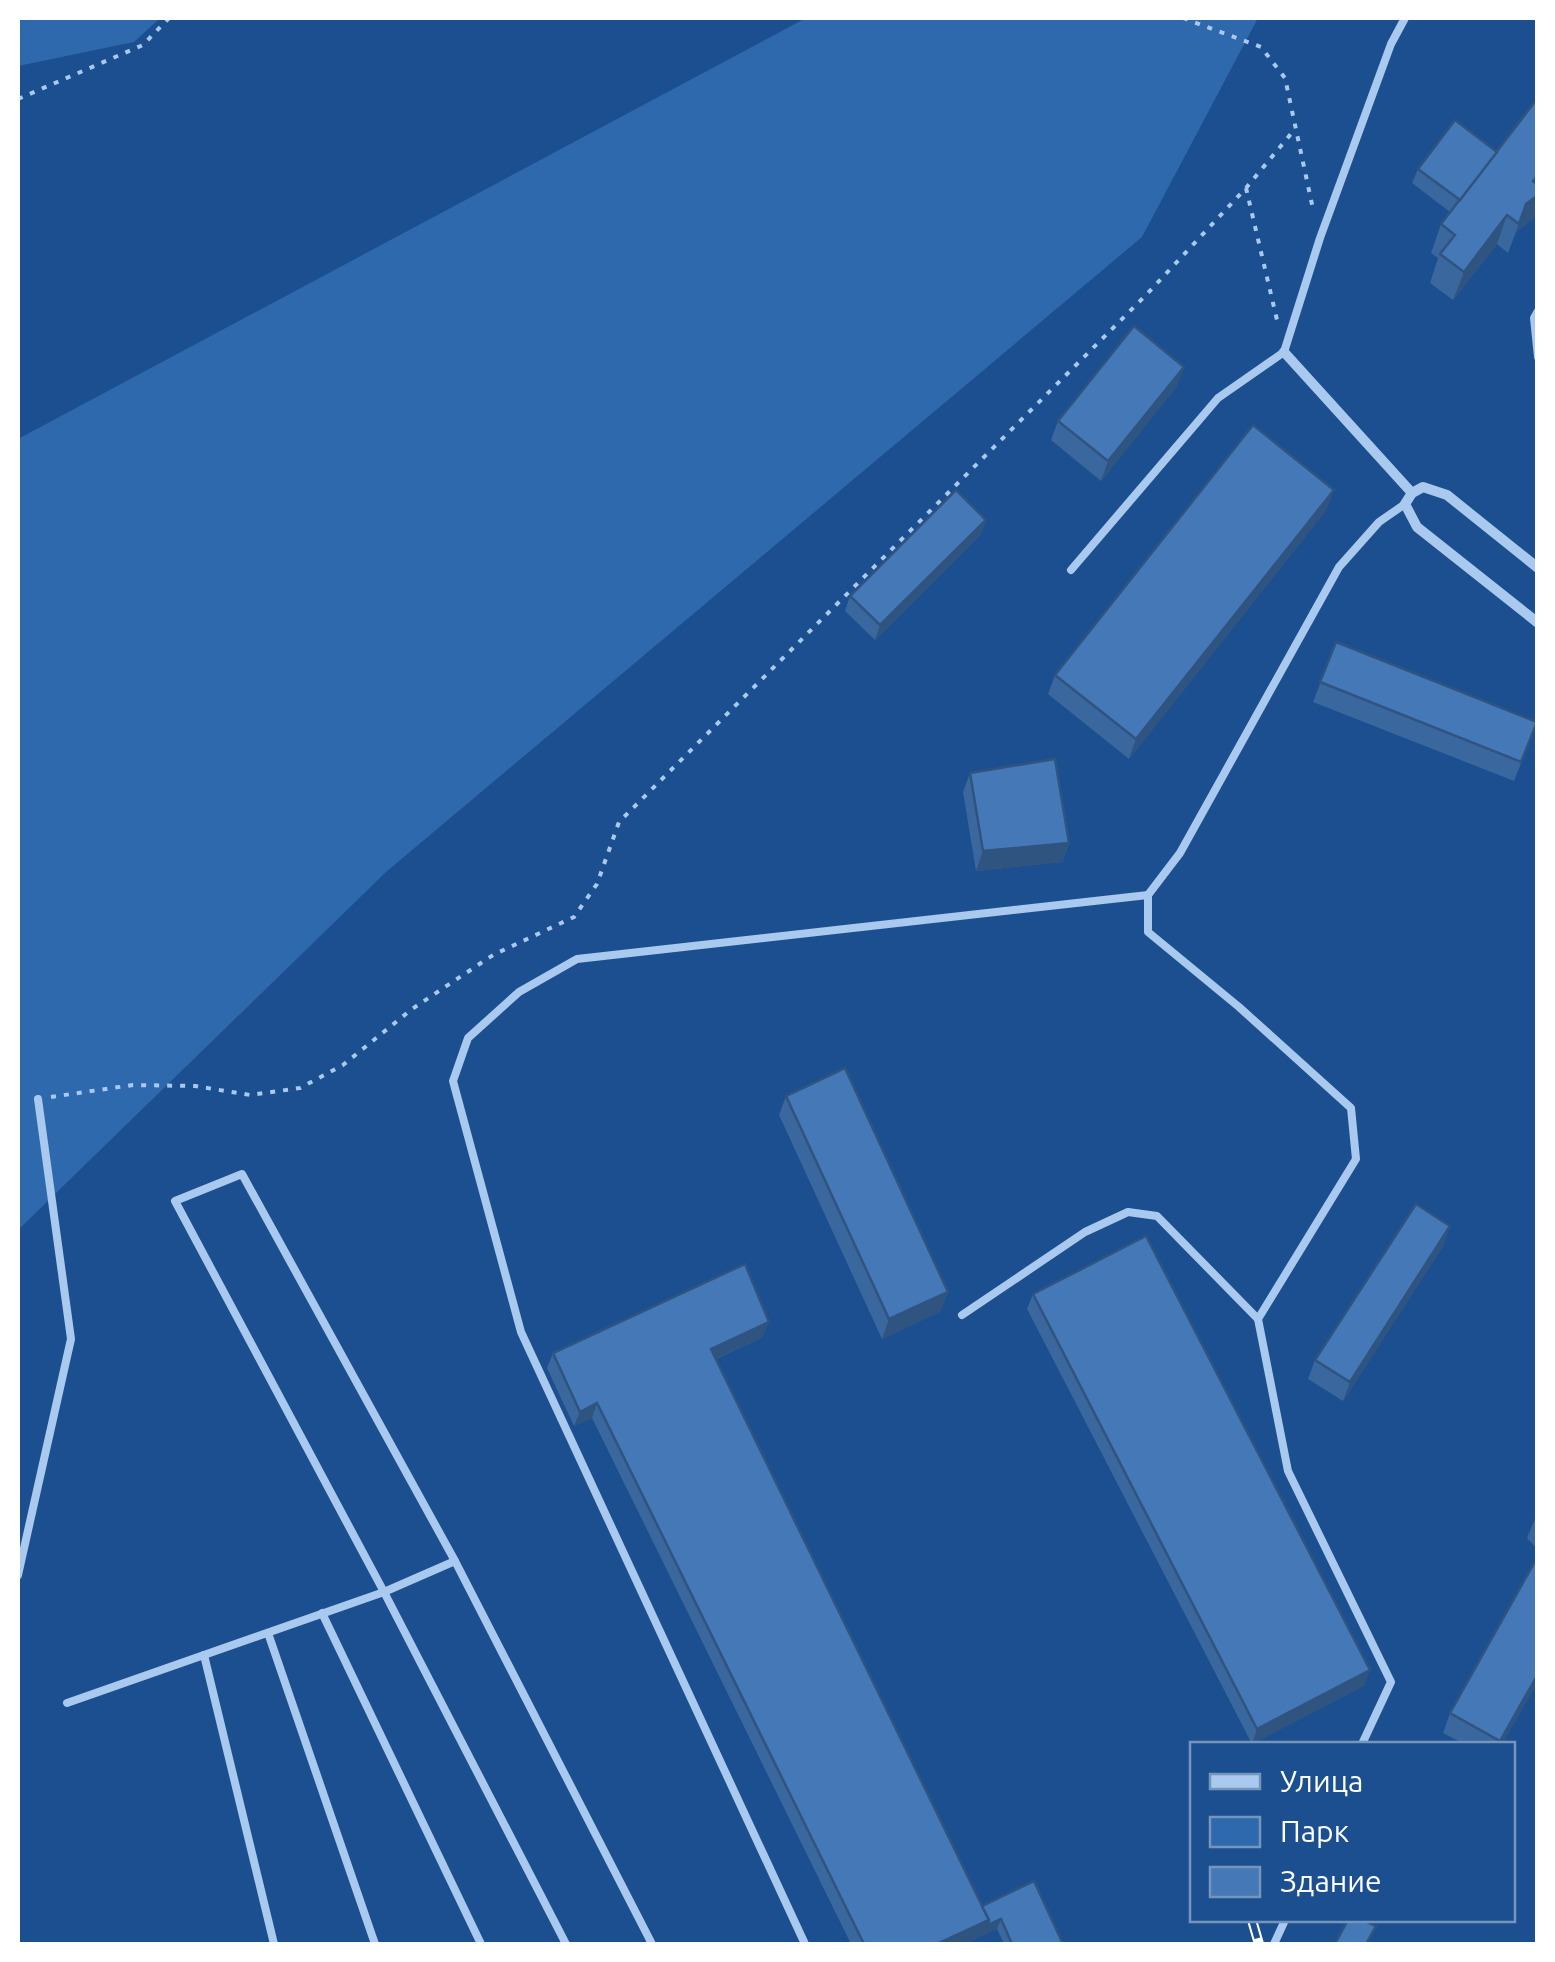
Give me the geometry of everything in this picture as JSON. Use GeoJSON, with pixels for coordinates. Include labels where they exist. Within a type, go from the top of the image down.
{"type":"FeatureCollection","features":[{"type":"Feature","properties":{"kind":"street"},"geometry":{"type":"LineString","coordinates":[[1284,352],[1412,492]]}},
{"type":"Feature","properties":{"kind":"street"},"geometry":{"type":"LineString","coordinates":[[1538,568],[1447,495],[1423,488],[1412,492],[1405,504],[1417,527],[1538,623]]}},
{"type":"Feature","properties":{"kind":"lane"},"geometry":{"type":"LineString","coordinates":[[1070,570],[1218,398],[1284,352],[1320,238],[1390,44],[1405,18]]}},
{"type":"Feature","properties":{"kind":"lane"},"geometry":{"type":"LineString","coordinates":[[1538,312],[1534,318],[1538,357]]}},
{"type":"Feature","properties":{"kind":"lane"},"geometry":{"type":"LineString","coordinates":[[1258,1319],[1356,1159],[1350,1108],[1239,1007],[1148,932],[1148,896],[1180,853],[1339,568],[1379,522],[1405,504]]}},
{"type":"Feature","properties":{"kind":"lane"},"geometry":{"type":"LineString","coordinates":[[805,1944],[521,1332],[453,1082],[468,1038],[518,992],[578,959],[1148,896]]}},
{"type":"Feature","properties":{"kind":"lane"},"geometry":{"type":"LineString","coordinates":[[18,1575],[71,1339],[38,1099]]}},
{"type":"Feature","properties":{"kind":"lane"},"geometry":{"type":"LineString","coordinates":[[566,1944],[175,1201],[242,1174],[454,1561],[652,1944]]}},
{"type":"Feature","properties":{"kind":"lane"},"geometry":{"type":"LineString","coordinates":[[962,1315],[1084,1232],[1128,1212],[1157,1216],[1258,1319],[1288,1472],[1391,1682],[1363,1742]]}},
{"type":"Feature","properties":{"kind":"lane"},"geometry":{"type":"LineString","coordinates":[[67,1704],[384,1592],[454,1561]]}},
{"type":"Feature","properties":{"kind":"lane"},"geometry":{"type":"LineString","coordinates":[[322,1613],[481,1944]]}},
{"type":"Feature","properties":{"kind":"lane"},"geometry":{"type":"LineString","coordinates":[[268,1633],[375,1944]]}},
{"type":"Feature","properties":{"kind":"lane"},"geometry":{"type":"LineString","coordinates":[[204,1655],[274,1944]]}},
{"type":"Feature","properties":{"kind":"path"},"geometry":{"type":"LineString","coordinates":[[18,99],[143,45],[169,18]]}},
{"type":"Feature","properties":{"kind":"path"},"geometry":{"type":"LineString","coordinates":[[1183,18],[1261,47],[1285,78],[1320,238]]}},
{"type":"Feature","properties":{"kind":"path"},"geometry":{"type":"LineString","coordinates":[[38,1099],[134,1085],[195,1086],[250,1095],[300,1088],[342,1065],[412,1009],[493,955],[574,917],[597,884],[619,822],[1133,308],[1246,188],[1294,129]]}},
{"type":"Feature","properties":{"kind":"path"},"geometry":{"type":"LineString","coordinates":[[1246,188],[1284,352]]}},
{"type":"Feature","properties":{"kind":"green space"},"geometry":{"type":"Polygon","coordinates":[[[18,18],[160,18],[134,42],[18,66],[18,18]]]}},
{"type":"Feature","properties":{"kind":"green space"},"geometry":{"type":"Polygon","coordinates":[[[806,18],[1258,18],[1142,237],[386,872],[18,1230],[18,439],[806,18]]]}},
{"type":"Feature","properties":{"kind":"building"},"geometry":{"type":"Polygon","coordinates":[[[1537,99],[1538,175],[1533,181],[1538,185],[1538,195],[1526,204],[1519,224],[1507,215],[1464,272],[1440,254],[1455,235],[1441,224],[1537,99]]]}},
{"type":"Feature","properties":{"kind":"building"},"geometry":{"type":"Polygon","coordinates":[[[1455,120],[1497,152],[1460,200],[1418,169],[1455,120]]]}},
{"type":"Feature","properties":{"kind":"building"},"geometry":{"type":"Polygon","coordinates":[[[1134,326],[1184,367],[1108,461],[1058,421],[1134,326]]]}},
{"type":"Feature","properties":{"kind":"building"},"geometry":{"type":"Polygon","coordinates":[[[1253,425],[1334,490],[1136,739],[1055,675],[1253,425]]]}},
{"type":"Feature","properties":{"kind":"building"},"geometry":{"type":"Polygon","coordinates":[[[956,490],[986,520],[880,625],[850,596],[956,490]]]}},
{"type":"Feature","properties":{"kind":"building"},"geometry":{"type":"Polygon","coordinates":[[[1336,642],[1537,722],[1521,762],[1320,682],[1336,642]]]}},
{"type":"Feature","properties":{"kind":"building"},"geometry":{"type":"Polygon","coordinates":[[[1055,759],[1069,843],[983,851],[970,773],[1055,759]]]}},
{"type":"Feature","properties":{"kind":"building"},"geometry":{"type":"Polygon","coordinates":[[[845,1068],[948,1292],[889,1319],[786,1096],[845,1068]]]}},
{"type":"Feature","properties":{"kind":"building"},"geometry":{"type":"Polygon","coordinates":[[[1416,1204],[1450,1226],[1350,1382],[1315,1360],[1416,1204]]]}},
{"type":"Feature","properties":{"kind":"building"},"geometry":{"type":"Polygon","coordinates":[[[1146,1236],[1370,1670],[1257,1729],[1033,1294],[1146,1236]]]}},
{"type":"Feature","properties":{"kind":"building"},"geometry":{"type":"Polygon","coordinates":[[[745,1264],[769,1322],[711,1349],[989,1920],[937,1944],[864,1944],[597,1403],[580,1412],[553,1353],[745,1264]]]}},
{"type":"Feature","properties":{"kind":"building"},"geometry":{"type":"Polygon","coordinates":[[[1538,1556],[1538,1674],[1500,1741],[1450,1713],[1538,1556]]]}},
{"type":"Feature","properties":{"kind":"building"},"geometry":{"type":"Polygon","coordinates":[[[1034,1881],[1063,1944],[1012,1944],[1001,1919],[988,1925],[982,1906],[1034,1881]]]}},
{"type":"Feature","properties":{"kind":"building"},"geometry":{"type":"Polygon","coordinates":[[[1347,1922],[1376,1926],[1366,1944],[1335,1944],[1347,1922]]]}},
{"type":"Feature","properties":{"kind":"railway"},"geometry":{"type":"LineString","coordinates":[[1253,1922],[1259,1944]]}}]}
